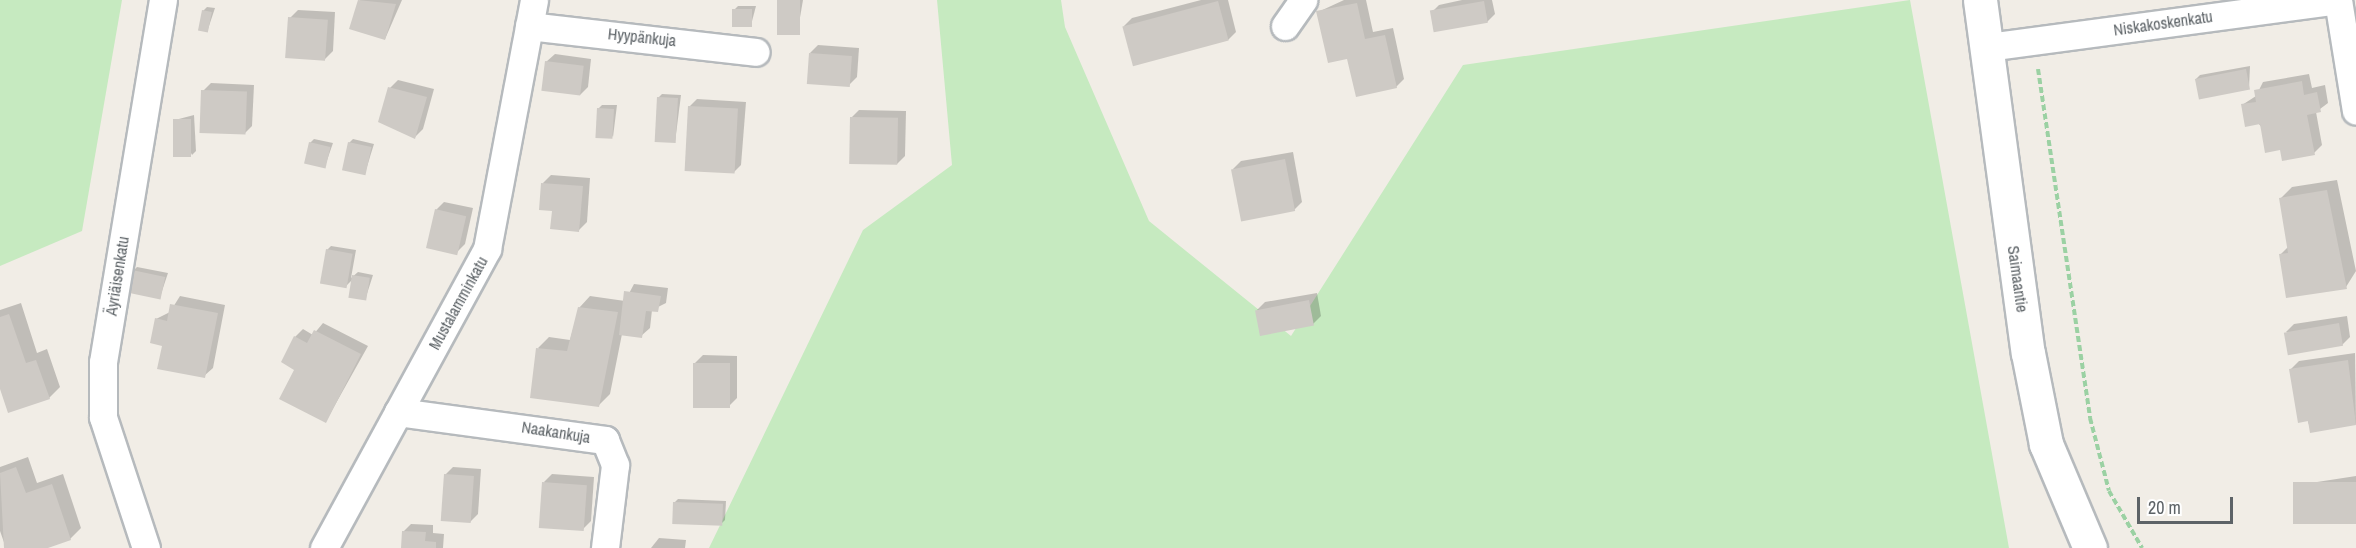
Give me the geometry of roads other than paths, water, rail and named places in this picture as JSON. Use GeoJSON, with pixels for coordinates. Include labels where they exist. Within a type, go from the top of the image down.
{"type":"FeatureCollection","features":[{"type":"Feature","properties":{"kind":"street","name":"Äyriäisenkatu"},"geometry":{"type":"LineString","coordinates":[[146,548],[103,417],[103,362],[163,0]]}},
{"type":"Feature","properties":{"kind":"street","name":"Mustalamminkatu"},"geometry":{"type":"LineString","coordinates":[[324,548],[487,249],[534,0]]}},
{"type":"Feature","properties":{"kind":"street"},"geometry":{"type":"LineString","coordinates":[[1285,26],[1302,0]]}},
{"type":"Feature","properties":{"kind":"street","name":"Saimaantie"},"geometry":{"type":"LineString","coordinates":[[1980,0],[2028,353],[2046,444],[2090,548]]}},
{"type":"Feature","properties":{"kind":"street"},"geometry":{"type":"LineString","coordinates":[[2338,0],[2356,111]]}},
{"type":"Feature","properties":{"kind":"street","name":"Niskakoskenkatu"},"geometry":{"type":"LineString","coordinates":[[1987,47],[2338,0]]}},
{"type":"Feature","properties":{"kind":"street","name":"Hyypänkuja"},"geometry":{"type":"LineString","coordinates":[[529,26],[756,52]]}},
{"type":"Feature","properties":{"kind":"street","name":"Naakankuja"},"geometry":{"type":"LineString","coordinates":[[398,412],[604,440],[615,465],[604,548]]}}]}
